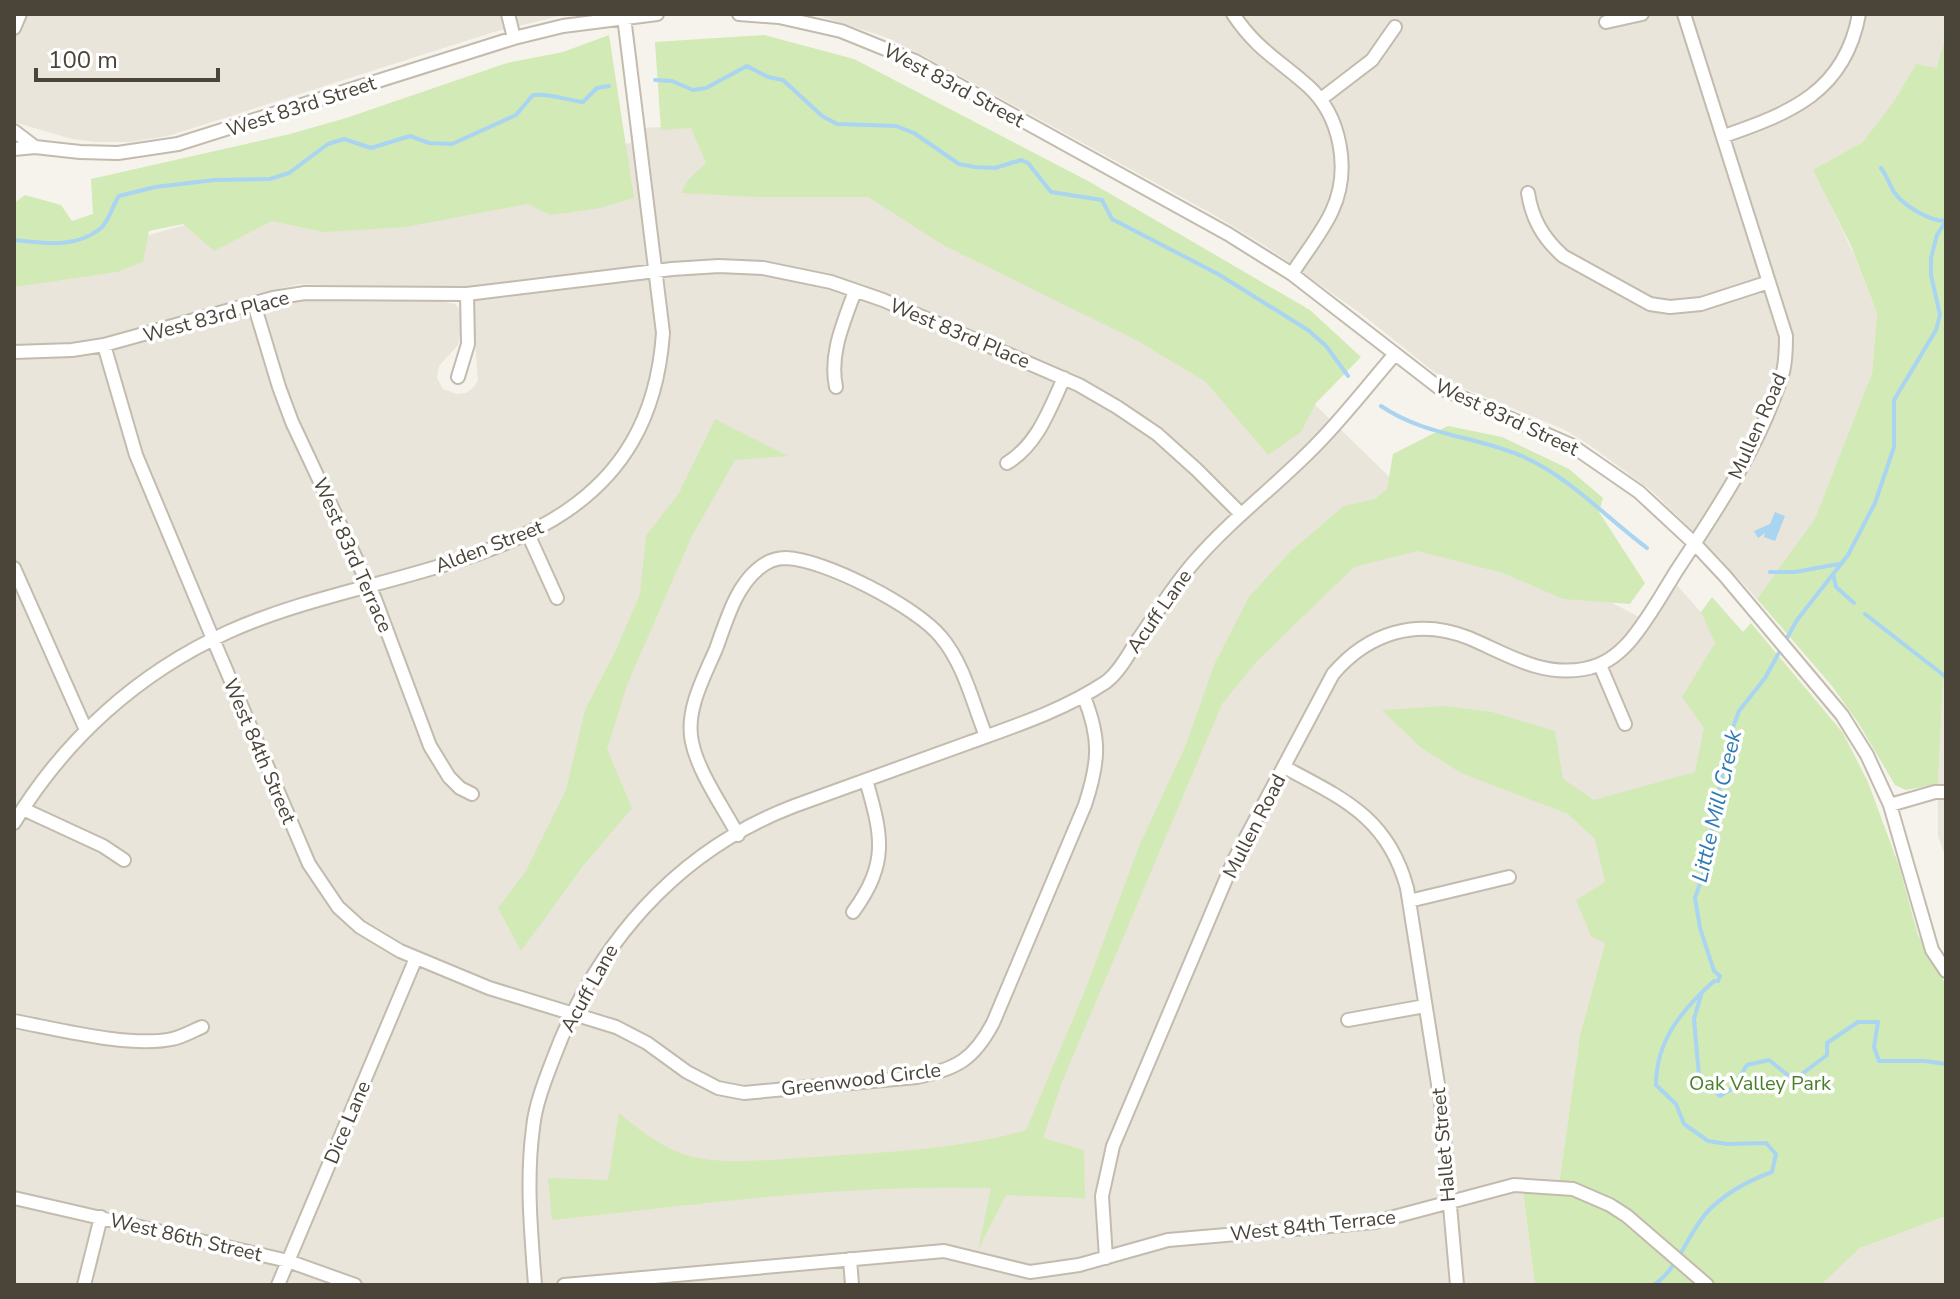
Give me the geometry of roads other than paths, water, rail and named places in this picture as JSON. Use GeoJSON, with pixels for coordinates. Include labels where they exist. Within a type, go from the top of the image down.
{"type":"FeatureCollection","features":[{"type":"Feature","properties":{"kind":"street"},"geometry":{"type":"LineString","coordinates":[[14,28],[20,14]]}},
{"type":"Feature","properties":{"kind":"street"},"geometry":{"type":"LineString","coordinates":[[508,14],[514,38]]}},
{"type":"Feature","properties":{"kind":"street","name":"West 83rd Street"},"geometry":{"type":"LineString","coordinates":[[14,149],[35,147],[118,153],[178,144],[514,38],[563,26],[657,14]]}},
{"type":"Feature","properties":{"kind":"street","name":"West 83rd Street"},"geometry":{"type":"LineString","coordinates":[[739,14],[779,16],[841,31],[915,61],[1228,234],[1320,293],[1448,392],[1571,445],[1639,492],[1695,544],[1842,715],[1890,805],[1932,950],[1946,971]]}},
{"type":"Feature","properties":{"kind":"street"},"geometry":{"type":"LineString","coordinates":[[1233,14],[1263,51],[1321,99],[1339,143],[1340,186],[1332,211],[1292,274]]}},
{"type":"Feature","properties":{"kind":"street"},"geometry":{"type":"LineString","coordinates":[[1606,22],[1642,14]]}},
{"type":"Feature","properties":{"kind":"street","name":"Mullen Road"},"geometry":{"type":"LineString","coordinates":[[1106,1258],[1102,1196],[1113,1146],[1234,860],[1333,674],[1347,657],[1365,644],[1409,629],[1443,630],[1534,667],[1554,671],[1600,665],[1616,654],[1638,631],[1748,456],[1782,373],[1786,336],[1684,14]]}},
{"type":"Feature","properties":{"kind":"street"},"geometry":{"type":"LineString","coordinates":[[1724,136],[1778,117],[1812,96],[1845,55],[1859,14]]}},
{"type":"Feature","properties":{"kind":"street","name":"Alden Street"},"geometry":{"type":"LineString","coordinates":[[14,823],[47,774],[86,730],[121,697],[156,671],[213,639],[295,606],[422,572],[528,534],[565,513],[592,492],[627,450],[648,411],[658,380],[663,333],[624,17]]}},
{"type":"Feature","properties":{"kind":"street"},"geometry":{"type":"LineString","coordinates":[[1321,99],[1372,60],[1395,27]]}},
{"type":"Feature","properties":{"kind":"street"},"geometry":{"type":"LineString","coordinates":[[14,131],[35,147]]}},
{"type":"Feature","properties":{"kind":"street"},"geometry":{"type":"LineString","coordinates":[[1528,193],[1538,227],[1550,245],[1563,256],[1650,304],[1688,307],[1769,282]]}},
{"type":"Feature","properties":{"kind":"street","name":"West 83rd Place"},"geometry":{"type":"LineString","coordinates":[[14,352],[72,350],[104,345],[305,293],[467,294],[655,271],[719,266],[763,268],[794,273],[855,291],[1064,378],[1117,407],[1157,434],[1240,513]]}},
{"type":"Feature","properties":{"kind":"street"},"geometry":{"type":"LineString","coordinates":[[836,387],[833,374],[837,341],[855,291]]}},
{"type":"Feature","properties":{"kind":"street"},"geometry":{"type":"LineString","coordinates":[[458,377],[468,344],[467,294]]}},
{"type":"Feature","properties":{"kind":"street","name":"West 83rd Terrace"},"geometry":{"type":"LineString","coordinates":[[254,304],[292,422],[369,585],[434,754],[449,777],[472,794]]}},
{"type":"Feature","properties":{"kind":"street","name":"West 84th Street"},"geometry":{"type":"LineString","coordinates":[[104,345],[136,455],[309,864],[322,886],[338,907],[385,944],[489,988],[572,1012]]}},
{"type":"Feature","properties":{"kind":"street","name":"Acuff Lane"},"geometry":{"type":"LineString","coordinates":[[535,1285],[528,1174],[533,1123],[546,1078],[572,1012],[613,942],[646,905],[689,865],[789,808],[1084,697],[1111,678],[1178,580],[1240,513],[1318,443],[1395,354]]}},
{"type":"Feature","properties":{"kind":"street"},"geometry":{"type":"LineString","coordinates":[[1007,463],[1030,444],[1042,426],[1064,378]]}},
{"type":"Feature","properties":{"kind":"street"},"geometry":{"type":"LineString","coordinates":[[528,534],[557,598]]}},
{"type":"Feature","properties":{"kind":"street"},"geometry":{"type":"LineString","coordinates":[[738,835],[699,761],[692,741],[691,721],[698,692],[737,597],[768,555],[824,568],[905,606],[926,620],[943,639],[957,663],[986,736]]}},
{"type":"Feature","properties":{"kind":"street"},"geometry":{"type":"LineString","coordinates":[[14,568],[20,596],[86,730]]}},
{"type":"Feature","properties":{"kind":"street"},"geometry":{"type":"LineString","coordinates":[[1600,665],[1625,724]]}},
{"type":"Feature","properties":{"kind":"street","name":"Greenwood Circle"},"geometry":{"type":"LineString","coordinates":[[572,1012],[616,1027],[647,1043],[687,1072],[718,1088],[735,1092],[917,1077],[945,1071],[964,1061],[983,1041],[993,1023],[1096,772],[1098,749],[1095,727],[1084,697]]}},
{"type":"Feature","properties":{"kind":"street","name":"Hallet Street"},"geometry":{"type":"LineString","coordinates":[[1284,767],[1371,820],[1388,841],[1401,865],[1441,1103],[1457,1285]]}},
{"type":"Feature","properties":{"kind":"street"},"geometry":{"type":"LineString","coordinates":[[853,912],[870,888],[879,859],[879,826],[866,780]]}},
{"type":"Feature","properties":{"kind":"street"},"geometry":{"type":"LineString","coordinates":[[1890,805],[1935,792],[1946,792]]}},
{"type":"Feature","properties":{"kind":"street"},"geometry":{"type":"LineString","coordinates":[[23,809],[103,846],[124,860]]}},
{"type":"Feature","properties":{"kind":"street"},"geometry":{"type":"LineString","coordinates":[[1409,901],[1509,877]]}},
{"type":"Feature","properties":{"kind":"street","name":"Dice Lane"},"geometry":{"type":"LineString","coordinates":[[278,1285],[416,958]]}},
{"type":"Feature","properties":{"kind":"street"},"geometry":{"type":"LineString","coordinates":[[1348,1020],[1425,1006]]}},
{"type":"Feature","properties":{"kind":"street"},"geometry":{"type":"LineString","coordinates":[[14,1021],[156,1041],[176,1039],[202,1027]]}},
{"type":"Feature","properties":{"kind":"street","name":"West 84th Terrace"},"geometry":{"type":"LineString","coordinates":[[564,1285],[944,1251],[1030,1278],[1168,1240],[1375,1222],[1514,1185],[1573,1189],[1610,1205],[1703,1281]]}},
{"type":"Feature","properties":{"kind":"street","name":"West 86th Street"},"geometry":{"type":"LineString","coordinates":[[14,1198],[288,1261],[355,1285]]}},
{"type":"Feature","properties":{"kind":"street"},"geometry":{"type":"LineString","coordinates":[[84,1285],[101,1217]]}},
{"type":"Feature","properties":{"kind":"street"},"geometry":{"type":"LineString","coordinates":[[850,1259],[852,1285]]}},
{"type":"Feature","properties":{"kind":"water"},"geometry":{"type":"Polygon","coordinates":[[[1775,512],[1785,516],[1775,541],[1764,537],[1765,533],[1758,538],[1754,531],[1770,524],[1775,512]]]}},
{"type":"Feature","properties":{"kind":"waterway"},"geometry":{"type":"LineString","coordinates":[[655,80],[672,81],[693,90],[706,88],[747,66],[768,77],[783,80],[822,116],[837,124],[896,126],[914,133],[959,164],[995,168],[1021,160],[1028,163],[1051,192],[1102,200],[1112,219],[1218,274],[1308,330],[1326,346],[1348,376]]}},
{"type":"Feature","properties":{"kind":"waterway"},"geometry":{"type":"LineString","coordinates":[[14,240],[58,243],[80,240],[103,226],[119,196],[155,187],[215,180],[270,179],[289,173],[328,144],[344,139],[371,148],[410,136],[429,143],[452,144],[516,115],[533,95],[583,102],[597,88],[609,86]]}},
{"type":"Feature","properties":{"kind":"waterway"},"geometry":{"type":"LineString","coordinates":[[1881,168],[1894,192],[1904,202],[1925,216],[1946,221]]}},
{"type":"Feature","properties":{"kind":"waterway","name":"Little Mill Creek"},"geometry":{"type":"LineString","coordinates":[[1654,1285],[1670,1269],[1709,1210],[1739,1188],[1772,1172],[1776,1154],[1766,1143],[1708,1141],[1684,1124],[1676,1104],[1656,1085],[1657,1069],[1673,1027],[1691,1003],[1720,976],[1714,971],[1700,928],[1695,898],[1703,875],[1730,735],[1739,711],[1765,678],[1797,620],[1848,555],[1875,503],[1894,447],[1894,400],[1936,330],[1940,315],[1931,275],[1931,258],[1937,235],[1946,221]]}},
{"type":"Feature","properties":{"kind":"waterway"},"geometry":{"type":"LineString","coordinates":[[1381,406],[1415,424],[1506,450],[1541,465],[1647,548]]}},
{"type":"Feature","properties":{"kind":"waterway"},"geometry":{"type":"LineString","coordinates":[[1770,572],[1795,572],[1839,564]]}},
{"type":"Feature","properties":{"kind":"waterway"},"geometry":{"type":"LineString","coordinates":[[1833,574],[1836,587],[1854,603]]}},
{"type":"Feature","properties":{"kind":"waterway"},"geometry":{"type":"LineString","coordinates":[[1865,614],[1946,677]]}},
{"type":"Feature","properties":{"kind":"waterway"},"geometry":{"type":"LineString","coordinates":[[1701,995],[1694,1019],[1699,1076],[1720,1096],[1733,1088],[1747,1065],[1769,1060],[1794,1080],[1827,1055],[1827,1043],[1858,1022],[1878,1022],[1874,1047],[1879,1061],[1946,1064]]}},
{"type":"Feature","properties":{"kind":"park label","name":"Oak Valley Park"},"geometry":{"type":"Point","coordinates":[1760,1083]}}]}
